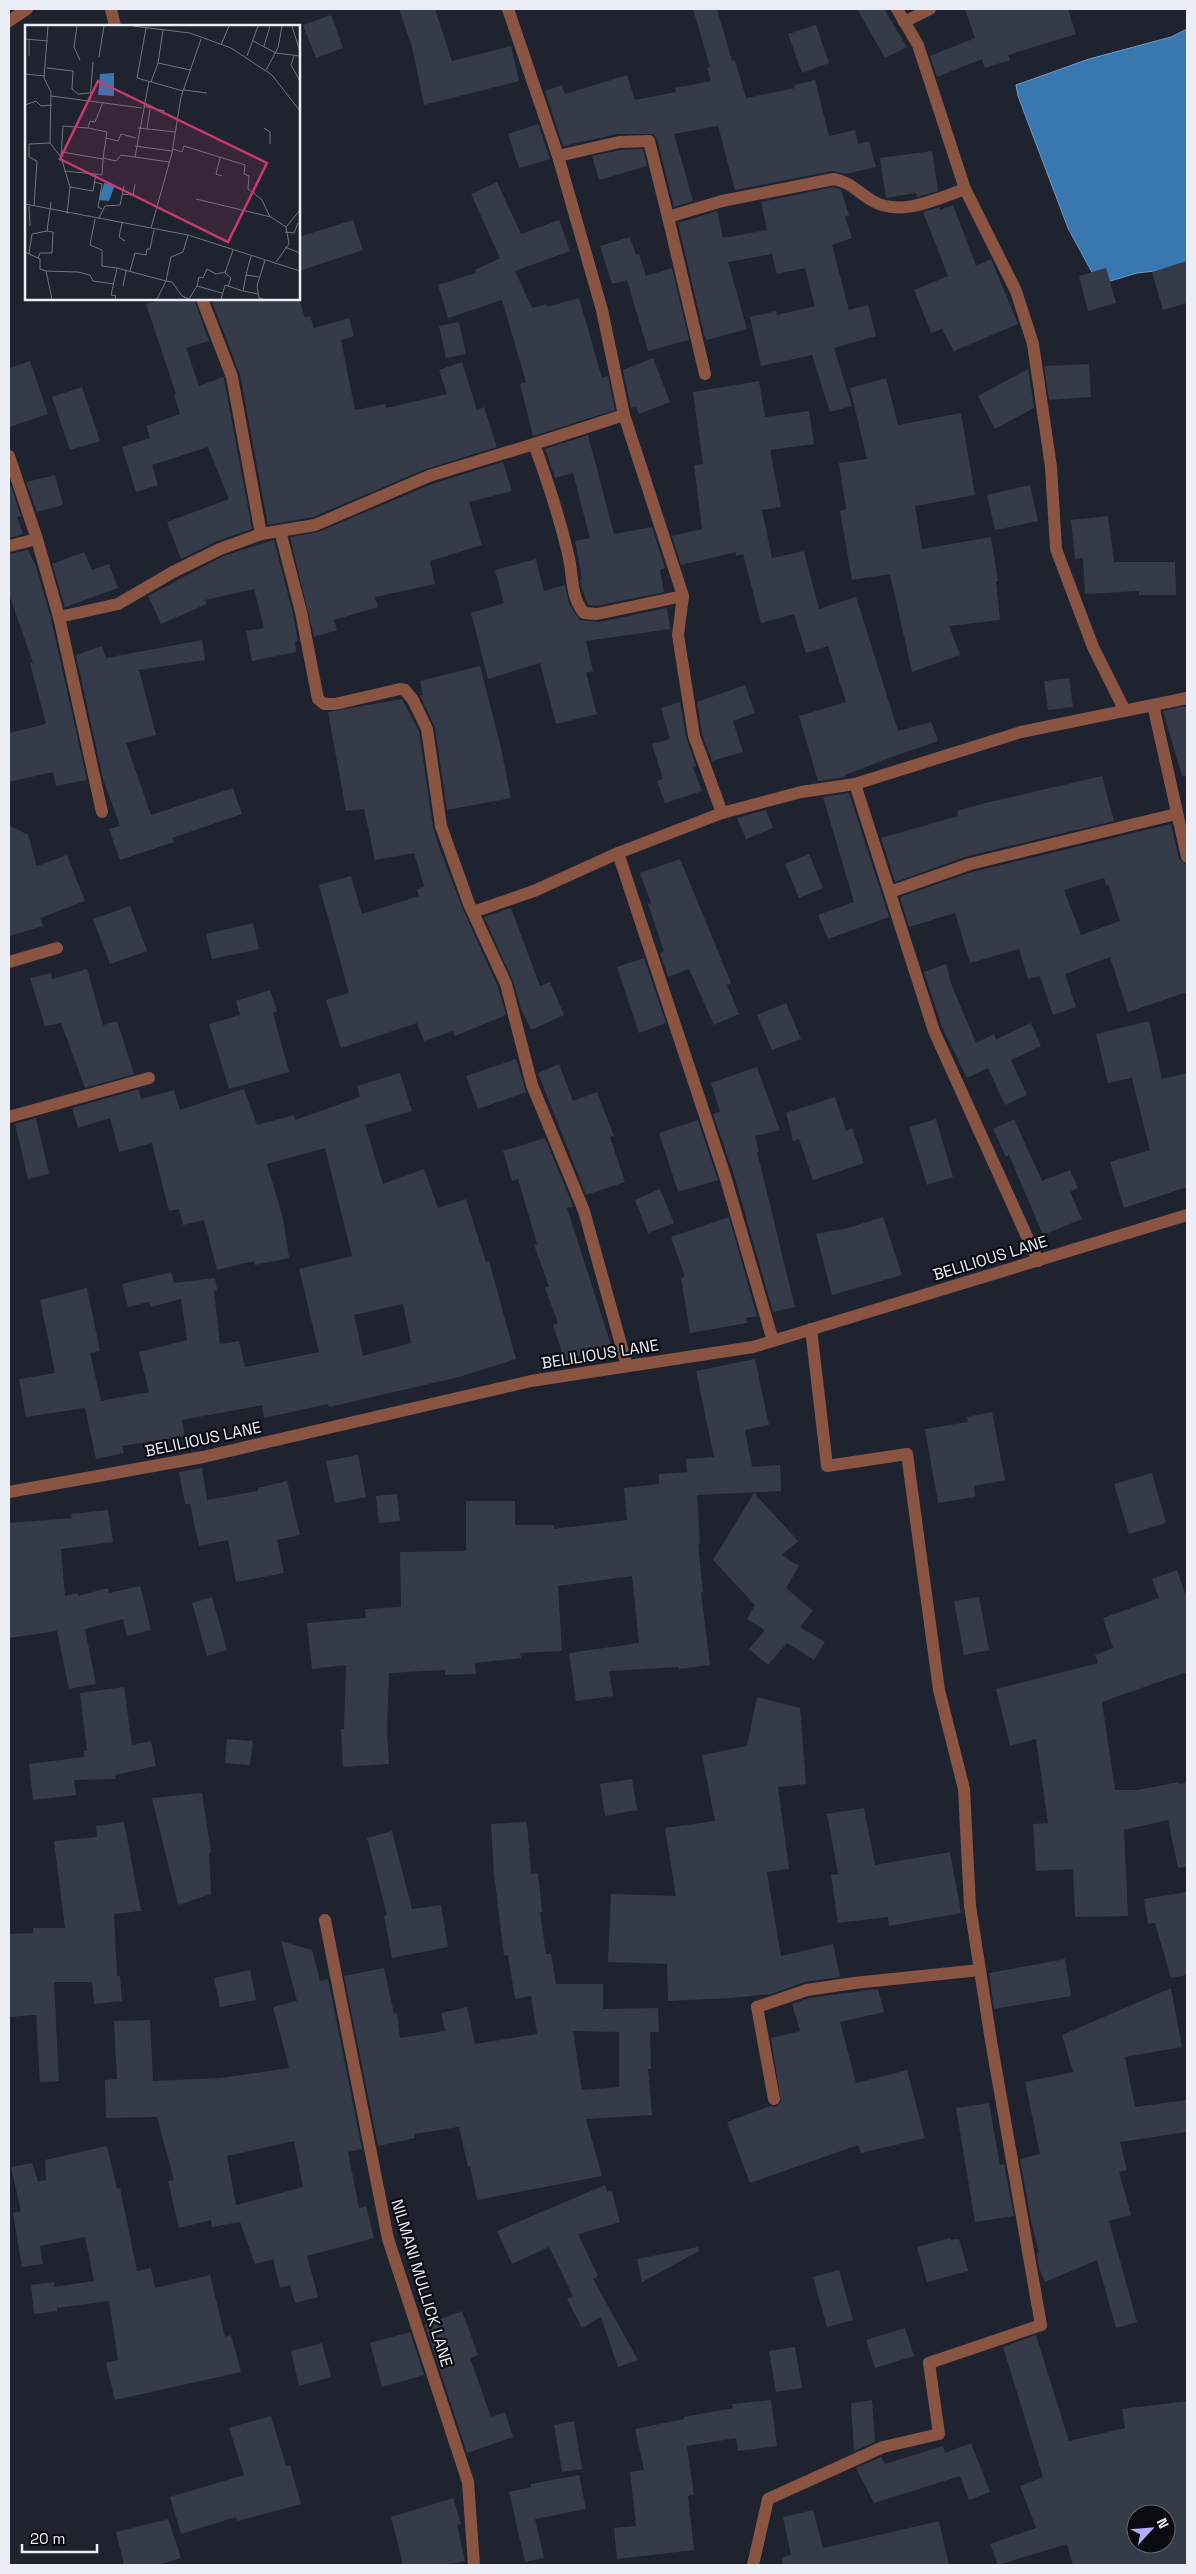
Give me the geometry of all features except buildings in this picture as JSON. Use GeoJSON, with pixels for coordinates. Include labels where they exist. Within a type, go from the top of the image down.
{"type":"FeatureCollection","features":[{"type":"Feature","properties":{"kind":"street"},"geometry":{"type":"LineString","coordinates":[[9,21],[27,9]]}},
{"type":"Feature","properties":{"kind":"street"},"geometry":{"type":"LineString","coordinates":[[110,9],[115,25]]}},
{"type":"Feature","properties":{"kind":"street"},"geometry":{"type":"LineString","coordinates":[[508,9],[558,156],[602,310],[624,415],[683,596],[678,635],[694,736],[722,813]]}},
{"type":"Feature","properties":{"kind":"street"},"geometry":{"type":"LineString","coordinates":[[897,9],[918,45],[965,189],[1016,291],[1033,344],[1051,468],[1056,549],[1093,647],[1125,711]]}},
{"type":"Feature","properties":{"kind":"street"},"geometry":{"type":"LineString","coordinates":[[904,22],[930,9]]}},
{"type":"Feature","properties":{"kind":"street"},"geometry":{"type":"LineString","coordinates":[[558,156],[619,142],[649,141],[705,374]]}},
{"type":"Feature","properties":{"kind":"street"},"geometry":{"type":"LineString","coordinates":[[668,218],[722,201],[834,179],[846,181],[872,201],[886,207],[914,206],[965,189]]}},
{"type":"Feature","properties":{"kind":"street"},"geometry":{"type":"LineString","coordinates":[[202,300],[232,377],[261,534]]}},
{"type":"Feature","properties":{"kind":"street"},"geometry":{"type":"LineString","coordinates":[[59,617],[118,604],[181,569],[261,534],[315,525],[429,476],[624,415]]}},
{"type":"Feature","properties":{"kind":"street"},"geometry":{"type":"LineString","coordinates":[[534,444],[557,511],[569,559],[576,602],[584,613],[597,614],[683,596]]}},
{"type":"Feature","properties":{"kind":"street"},"geometry":{"type":"LineString","coordinates":[[9,456],[38,539],[59,617],[102,812]]}},
{"type":"Feature","properties":{"kind":"street"},"geometry":{"type":"LineString","coordinates":[[280,530],[301,612],[318,699],[324,704],[335,704],[400,689],[405,690],[413,700],[427,729],[441,826],[472,912],[506,984],[532,1085],[584,1211],[627,1366]]}},
{"type":"Feature","properties":{"kind":"street"},"geometry":{"type":"LineString","coordinates":[[9,546],[38,539]]}},
{"type":"Feature","properties":{"kind":"street"},"geometry":{"type":"LineString","coordinates":[[472,912],[534,891],[618,853],[722,813],[801,792],[855,784],[894,770],[1022,732],[1187,698]]}},
{"type":"Feature","properties":{"kind":"street"},"geometry":{"type":"LineString","coordinates":[[1153,705],[1187,857]]}},
{"type":"Feature","properties":{"kind":"street"},"geometry":{"type":"LineString","coordinates":[[855,784],[934,1031],[1038,1261]]}},
{"type":"Feature","properties":{"kind":"street"},"geometry":{"type":"LineString","coordinates":[[890,892],[970,864],[1176,814]]}},
{"type":"Feature","properties":{"kind":"street"},"geometry":{"type":"LineString","coordinates":[[618,853],[724,1176],[773,1341]]}},
{"type":"Feature","properties":{"kind":"street"},"geometry":{"type":"LineString","coordinates":[[9,962],[57,948]]}},
{"type":"Feature","properties":{"kind":"street"},"geometry":{"type":"LineString","coordinates":[[9,1117],[149,1078]]}},
{"type":"Feature","properties":{"kind":"street","name":"BELILIOUS LANE"},"geometry":{"type":"LineString","coordinates":[[9,1492],[203,1457],[530,1381],[753,1347],[1187,1215]]}},
{"type":"Feature","properties":{"kind":"street"},"geometry":{"type":"LineString","coordinates":[[753,2565],[768,2499],[883,2447],[939,2434],[930,2364],[1042,2325],[970,1906],[964,1789],[939,1690],[907,1454],[827,1466],[811,1329]]}},
{"type":"Feature","properties":{"kind":"street","name":"NILMANI MULLICK LANE"},"geometry":{"type":"LineString","coordinates":[[325,1920],[388,2239],[468,2482],[474,2565]]}},
{"type":"Feature","properties":{"kind":"street"},"geometry":{"type":"LineString","coordinates":[[774,2099],[757,2007],[807,1990],[854,1982],[980,1970]]}},
{"type":"Feature","properties":{"kind":"water"},"geometry":{"type":"Polygon","coordinates":[[[1187,29],[1187,265],[1137,273],[1107,282],[1094,276],[1068,228],[1018,96],[1016,85],[1089,59],[1171,37],[1187,29]]]}}]}
